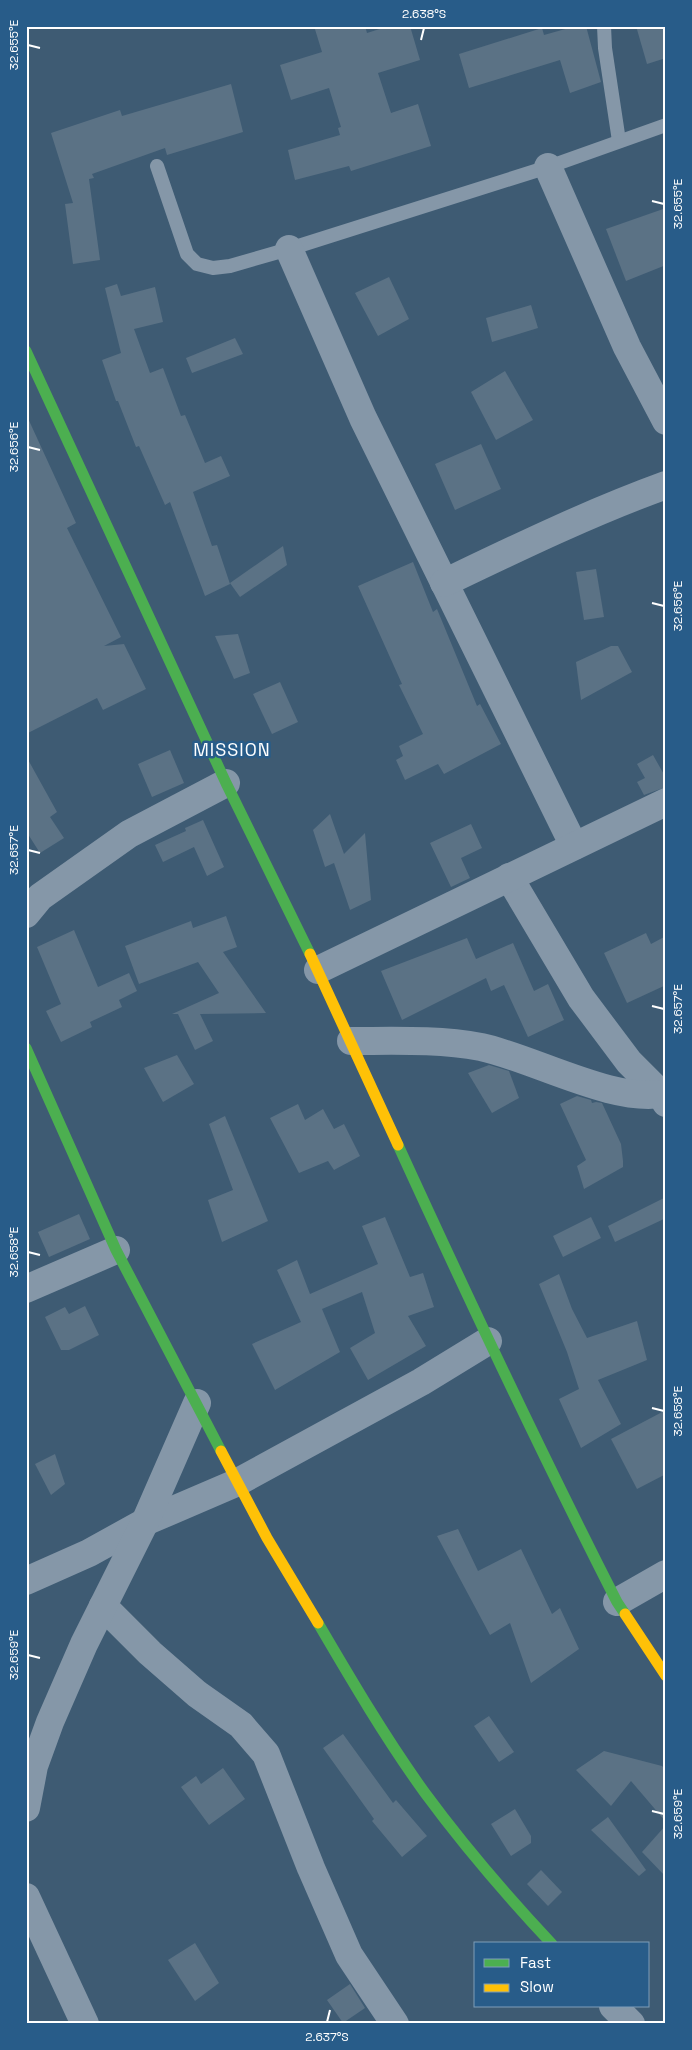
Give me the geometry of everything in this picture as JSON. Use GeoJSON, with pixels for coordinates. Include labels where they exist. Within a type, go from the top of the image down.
{"type":"FeatureCollection","features":[{"type":"Feature","properties":{"kind":"main road"},"geometry":{"type":"LineString","coordinates":[[26,351],[226,782],[318,970],[488,1342],[617,1602],[666,1676]]}},
{"type":"Feature","properties":{"kind":"main road"},"geometry":{"type":"LineString","coordinates":[[26,1048],[116,1250],[197,1403],[236,1483],[379,1725],[425,1794],[496,1884],[550,1942]]}},
{"type":"Feature","properties":{"kind":"street"},"geometry":{"type":"LineString","coordinates":[[548,166],[627,347],[666,421]]}},
{"type":"Feature","properties":{"kind":"street"},"geometry":{"type":"LineString","coordinates":[[289,249],[363,418],[574,846]]}},
{"type":"Feature","properties":{"kind":"street"},"geometry":{"type":"LineString","coordinates":[[444,583],[552,531],[618,502],[666,485]]}},
{"type":"Feature","properties":{"kind":"street"},"geometry":{"type":"LineString","coordinates":[[26,914],[40,897],[129,834],[226,782]]}},
{"type":"Feature","properties":{"kind":"street"},"geometry":{"type":"LineString","coordinates":[[318,970],[574,846],[663,810]]}},
{"type":"Feature","properties":{"kind":"street"},"geometry":{"type":"LineString","coordinates":[[509,877],[581,998],[629,1062],[664,1097]]}},
{"type":"Feature","properties":{"kind":"street"},"geometry":{"type":"LineString","coordinates":[[351,1041],[438,1042],[481,1047],[517,1056],[595,1086],[634,1094],[664,1097]]}},
{"type":"Feature","properties":{"kind":"street"},"geometry":{"type":"LineString","coordinates":[[26,1289],[116,1250]]}},
{"type":"Feature","properties":{"kind":"street"},"geometry":{"type":"LineString","coordinates":[[26,1581],[89,1553],[145,1522],[236,1483],[420,1382],[488,1342]]}},
{"type":"Feature","properties":{"kind":"street"},"geometry":{"type":"LineString","coordinates":[[26,1808],[34,1766],[50,1722],[103,1606],[145,1522],[197,1403]]}},
{"type":"Feature","properties":{"kind":"street"},"geometry":{"type":"LineString","coordinates":[[617,1602],[666,1574]]}},
{"type":"Feature","properties":{"kind":"street"},"geometry":{"type":"LineString","coordinates":[[103,1606],[150,1653],[197,1694],[241,1726],[266,1754],[311,1868],[350,1954],[394,2024]]}},
{"type":"Feature","properties":{"kind":"street"},"geometry":{"type":"LineString","coordinates":[[26,1897],[81,2022]]}},
{"type":"Feature","properties":{"kind":"street"},"geometry":{"type":"LineString","coordinates":[[615,2008],[632,2024]]}},
{"type":"Feature","properties":{"kind":"lane"},"geometry":{"type":"LineString","coordinates":[[604,26],[605,48],[620,141]]}},
{"type":"Feature","properties":{"kind":"lane"},"geometry":{"type":"LineString","coordinates":[[157,166],[187,254],[197,264],[213,268],[289,249],[548,166],[666,125]]}},
{"type":"Feature","properties":{"kind":"building"},"geometry":{"type":"Polygon","coordinates":[[[314,26],[365,26],[367,33],[389,26],[410,26],[420,60],[378,73],[391,113],[418,104],[431,146],[351,171],[349,166],[295,180],[288,150],[340,135],[338,128],[341,127],[329,88],[291,100],[280,65],[322,52],[314,26]]]}},
{"type":"Feature","properties":{"kind":"building"},"geometry":{"type":"Polygon","coordinates":[[[576,26],[586,26],[601,82],[570,93],[560,60],[469,88],[459,54],[542,28],[544,35],[576,26]]]}},
{"type":"Feature","properties":{"kind":"building"},"geometry":{"type":"Polygon","coordinates":[[[636,26],[666,26],[666,58],[647,64],[636,26]]]}},
{"type":"Feature","properties":{"kind":"building"},"geometry":{"type":"Polygon","coordinates":[[[231,84],[243,132],[167,155],[165,148],[92,174],[94,178],[89,179],[100,260],[73,264],[65,204],[73,203],[51,133],[120,110],[122,116],[231,84]]]}},
{"type":"Feature","properties":{"kind":"building"},"geometry":{"type":"Polygon","coordinates":[[[666,208],[666,265],[626,281],[606,229],[666,208]]]}},
{"type":"Feature","properties":{"kind":"building"},"geometry":{"type":"Polygon","coordinates":[[[389,277],[409,319],[378,336],[355,293],[389,277]]]}},
{"type":"Feature","properties":{"kind":"building"},"geometry":{"type":"Polygon","coordinates":[[[117,284],[121,296],[155,287],[163,322],[134,329],[150,373],[163,368],[181,416],[185,415],[205,463],[221,456],[230,476],[193,492],[212,546],[217,545],[230,584],[205,596],[170,502],[165,505],[139,446],[136,447],[118,401],[116,401],[102,360],[121,353],[105,288],[117,284]]]}},
{"type":"Feature","properties":{"kind":"building"},"geometry":{"type":"Polygon","coordinates":[[[531,305],[538,328],[492,342],[486,318],[531,305]]]}},
{"type":"Feature","properties":{"kind":"building"},"geometry":{"type":"Polygon","coordinates":[[[235,338],[243,354],[192,373],[186,358],[235,338]]]}},
{"type":"Feature","properties":{"kind":"building"},"geometry":{"type":"Polygon","coordinates":[[[505,371],[533,420],[496,440],[471,392],[505,371]]]}},
{"type":"Feature","properties":{"kind":"building"},"geometry":{"type":"Polygon","coordinates":[[[26,414],[76,523],[67,528],[121,637],[104,646],[124,644],[146,689],[103,710],[97,698],[26,734],[26,414]]]}},
{"type":"Feature","properties":{"kind":"building"},"geometry":{"type":"Polygon","coordinates":[[[481,444],[501,489],[455,510],[435,464],[481,444]]]}},
{"type":"Feature","properties":{"kind":"building"},"geometry":{"type":"Polygon","coordinates":[[[283,546],[287,565],[240,597],[230,583],[283,546]]]}},
{"type":"Feature","properties":{"kind":"building"},"geometry":{"type":"Polygon","coordinates":[[[413,562],[433,612],[437,609],[477,706],[480,704],[501,744],[444,774],[438,764],[405,780],[396,760],[403,756],[399,746],[423,734],[399,685],[402,684],[358,586],[413,562]]]}},
{"type":"Feature","properties":{"kind":"building"},"geometry":{"type":"Polygon","coordinates":[[[596,569],[604,617],[584,620],[576,572],[596,569]]]}},
{"type":"Feature","properties":{"kind":"building"},"geometry":{"type":"Polygon","coordinates":[[[238,634],[250,673],[234,679],[215,636],[238,634]]]}},
{"type":"Feature","properties":{"kind":"building"},"geometry":{"type":"Polygon","coordinates":[[[611,646],[618,646],[632,672],[581,700],[576,662],[611,646]]]}},
{"type":"Feature","properties":{"kind":"building"},"geometry":{"type":"Polygon","coordinates":[[[280,682],[298,722],[272,734],[253,694],[280,682]]]}},
{"type":"Feature","properties":{"kind":"building"},"geometry":{"type":"Polygon","coordinates":[[[170,750],[184,783],[152,797],[138,764],[170,750]]]}},
{"type":"Feature","properties":{"kind":"building"},"geometry":{"type":"Polygon","coordinates":[[[653,755],[666,778],[666,787],[644,795],[637,782],[645,778],[637,764],[653,755]]]}},
{"type":"Feature","properties":{"kind":"building"},"geometry":{"type":"Polygon","coordinates":[[[26,756],[57,812],[50,817],[64,838],[40,853],[26,831],[26,756]]]}},
{"type":"Feature","properties":{"kind":"building"},"geometry":{"type":"Polygon","coordinates":[[[330,814],[344,854],[365,833],[371,900],[350,910],[334,863],[325,867],[313,830],[330,814]]]}},
{"type":"Feature","properties":{"kind":"building"},"geometry":{"type":"Polygon","coordinates":[[[203,820],[224,867],[207,876],[194,847],[163,862],[155,845],[186,831],[185,828],[203,820]]]}},
{"type":"Feature","properties":{"kind":"building"},"geometry":{"type":"Polygon","coordinates":[[[471,824],[482,848],[461,858],[470,878],[451,887],[430,843],[471,824]]]}},
{"type":"Feature","properties":{"kind":"building"},"geometry":{"type":"Polygon","coordinates":[[[226,916],[237,947],[223,952],[266,1013],[200,1014],[213,1041],[195,1050],[178,1014],[172,1014],[219,993],[198,962],[139,984],[125,946],[191,921],[193,928],[226,916]]]}},
{"type":"Feature","properties":{"kind":"building"},"geometry":{"type":"Polygon","coordinates":[[[74,930],[98,987],[129,973],[137,991],[119,1000],[122,1007],[90,1022],[92,1027],[61,1042],[46,1011],[61,1004],[37,947],[74,930]]]}},
{"type":"Feature","properties":{"kind":"building"},"geometry":{"type":"Polygon","coordinates":[[[646,933],[651,944],[666,936],[666,985],[627,1003],[604,953],[646,933]]]}},
{"type":"Feature","properties":{"kind":"building"},"geometry":{"type":"Polygon","coordinates":[[[467,938],[476,959],[513,943],[534,991],[548,984],[564,1020],[528,1037],[504,985],[491,991],[486,978],[402,1020],[381,971],[467,938]]]}},
{"type":"Feature","properties":{"kind":"building"},"geometry":{"type":"Polygon","coordinates":[[[177,1055],[194,1084],[163,1102],[144,1068],[177,1055]]]}},
{"type":"Feature","properties":{"kind":"building"},"geometry":{"type":"Polygon","coordinates":[[[489,1065],[509,1071],[519,1098],[492,1113],[468,1073],[489,1065]]]}},
{"type":"Feature","properties":{"kind":"building"},"geometry":{"type":"Polygon","coordinates":[[[577,1096],[591,1100],[592,1103],[602,1103],[621,1144],[623,1161],[623,1167],[584,1189],[577,1166],[586,1160],[560,1104],[577,1096]]]}},
{"type":"Feature","properties":{"kind":"building"},"geometry":{"type":"Polygon","coordinates":[[[298,1104],[305,1120],[323,1109],[334,1129],[344,1124],[360,1156],[334,1170],[328,1161],[299,1173],[270,1118],[298,1104]]]}},
{"type":"Feature","properties":{"kind":"building"},"geometry":{"type":"Polygon","coordinates":[[[225,1116],[268,1221],[222,1242],[208,1200],[233,1190],[209,1124],[225,1116]]]}},
{"type":"Feature","properties":{"kind":"building"},"geometry":{"type":"Polygon","coordinates":[[[666,1197],[666,1218],[615,1242],[608,1226],[666,1197]]]}},
{"type":"Feature","properties":{"kind":"building"},"geometry":{"type":"Polygon","coordinates":[[[79,1214],[90,1239],[49,1257],[38,1232],[79,1214]]]}},
{"type":"Feature","properties":{"kind":"building"},"geometry":{"type":"Polygon","coordinates":[[[385,1217],[410,1277],[423,1273],[434,1307],[408,1316],[426,1346],[368,1380],[350,1348],[375,1333],[362,1292],[322,1309],[340,1352],[275,1390],[252,1344],[301,1322],[277,1270],[297,1260],[310,1294],[378,1264],[362,1226],[385,1217]]]}},
{"type":"Feature","properties":{"kind":"building"},"geometry":{"type":"Polygon","coordinates":[[[591,1217],[601,1238],[563,1257],[553,1236],[591,1217]]]}},
{"type":"Feature","properties":{"kind":"building"},"geometry":{"type":"Polygon","coordinates":[[[559,1274],[572,1309],[587,1338],[637,1321],[647,1360],[598,1380],[621,1424],[581,1448],[559,1399],[579,1389],[567,1352],[539,1284],[559,1274]]]}},
{"type":"Feature","properties":{"kind":"building"},"geometry":{"type":"Polygon","coordinates":[[[85,1306],[99,1335],[69,1350],[61,1350],[45,1317],[65,1307],[69,1314],[85,1306]]]}},
{"type":"Feature","properties":{"kind":"building"},"geometry":{"type":"Polygon","coordinates":[[[666,1410],[666,1474],[637,1489],[611,1439],[666,1410]]]}},
{"type":"Feature","properties":{"kind":"building"},"geometry":{"type":"Polygon","coordinates":[[[55,1454],[65,1484],[51,1495],[35,1464],[55,1454]]]}},
{"type":"Feature","properties":{"kind":"building"},"geometry":{"type":"Polygon","coordinates":[[[458,1529],[478,1571],[521,1549],[552,1614],[560,1608],[579,1649],[531,1683],[510,1623],[490,1635],[437,1536],[458,1529]]]}},
{"type":"Feature","properties":{"kind":"building"},"geometry":{"type":"Polygon","coordinates":[[[489,1716],[514,1752],[499,1762],[474,1726],[489,1716]]]}},
{"type":"Feature","properties":{"kind":"building"},"geometry":{"type":"Polygon","coordinates":[[[343,1734],[393,1803],[396,1800],[427,1836],[402,1857],[372,1821],[374,1819],[323,1748],[343,1734]]]}},
{"type":"Feature","properties":{"kind":"building"},"geometry":{"type":"Polygon","coordinates":[[[604,1751],[662,1766],[666,1770],[666,1822],[631,1781],[611,1806],[576,1770],[604,1751]]]}},
{"type":"Feature","properties":{"kind":"building"},"geometry":{"type":"Polygon","coordinates":[[[223,1768],[245,1799],[209,1825],[181,1787],[196,1776],[201,1784],[223,1768]]]}},
{"type":"Feature","properties":{"kind":"building"},"geometry":{"type":"Polygon","coordinates":[[[515,1809],[531,1836],[531,1843],[511,1856],[491,1824],[515,1809]]]}},
{"type":"Feature","properties":{"kind":"building"},"geometry":{"type":"Polygon","coordinates":[[[608,1817],[646,1870],[639,1876],[591,1830],[608,1817]]]}},
{"type":"Feature","properties":{"kind":"building"},"geometry":{"type":"Polygon","coordinates":[[[666,1825],[666,1877],[642,1852],[666,1825]]]}},
{"type":"Feature","properties":{"kind":"building"},"geometry":{"type":"Polygon","coordinates":[[[541,1870],[562,1892],[548,1906],[527,1884],[541,1870]]]}},
{"type":"Feature","properties":{"kind":"building"},"geometry":{"type":"Polygon","coordinates":[[[195,1943],[219,1983],[195,2001],[168,1960],[195,1943]]]}},
{"type":"Feature","properties":{"kind":"building"},"geometry":{"type":"Polygon","coordinates":[[[350,1984],[365,2008],[343,2023],[327,2000],[350,1984]]]}},
{"type":"Feature","properties":{"kind":"traffic: fast"},"geometry":{"type":"LineString","coordinates":[[26,351],[226,783],[310,954]]}},
{"type":"Feature","properties":{"kind":"traffic: fast"},"geometry":{"type":"LineString","coordinates":[[26,1048],[116,1250],[221,1451]]}},
{"type":"Feature","properties":{"kind":"traffic: fast"},"geometry":{"type":"LineString","coordinates":[[398,1145],[532,1431],[588,1545],[625,1614]]}},
{"type":"Feature","properties":{"kind":"traffic: fast"},"geometry":{"type":"LineString","coordinates":[[318,1623],[383,1731],[425,1793],[486,1870],[550,1942]]}},
{"type":"Feature","properties":{"kind":"traffic: slow"},"geometry":{"type":"LineString","coordinates":[[310,954],[398,1145]]}},
{"type":"Feature","properties":{"kind":"traffic: slow"},"geometry":{"type":"LineString","coordinates":[[221,1451],[267,1538],[318,1623]]}},
{"type":"Feature","properties":{"kind":"traffic: slow"},"geometry":{"type":"LineString","coordinates":[[625,1614],[666,1676]]}},
{"type":"Feature","properties":{"kind":"district","name":"MISSION"},"geometry":{"type":"Point","coordinates":[232,749]}}]}
